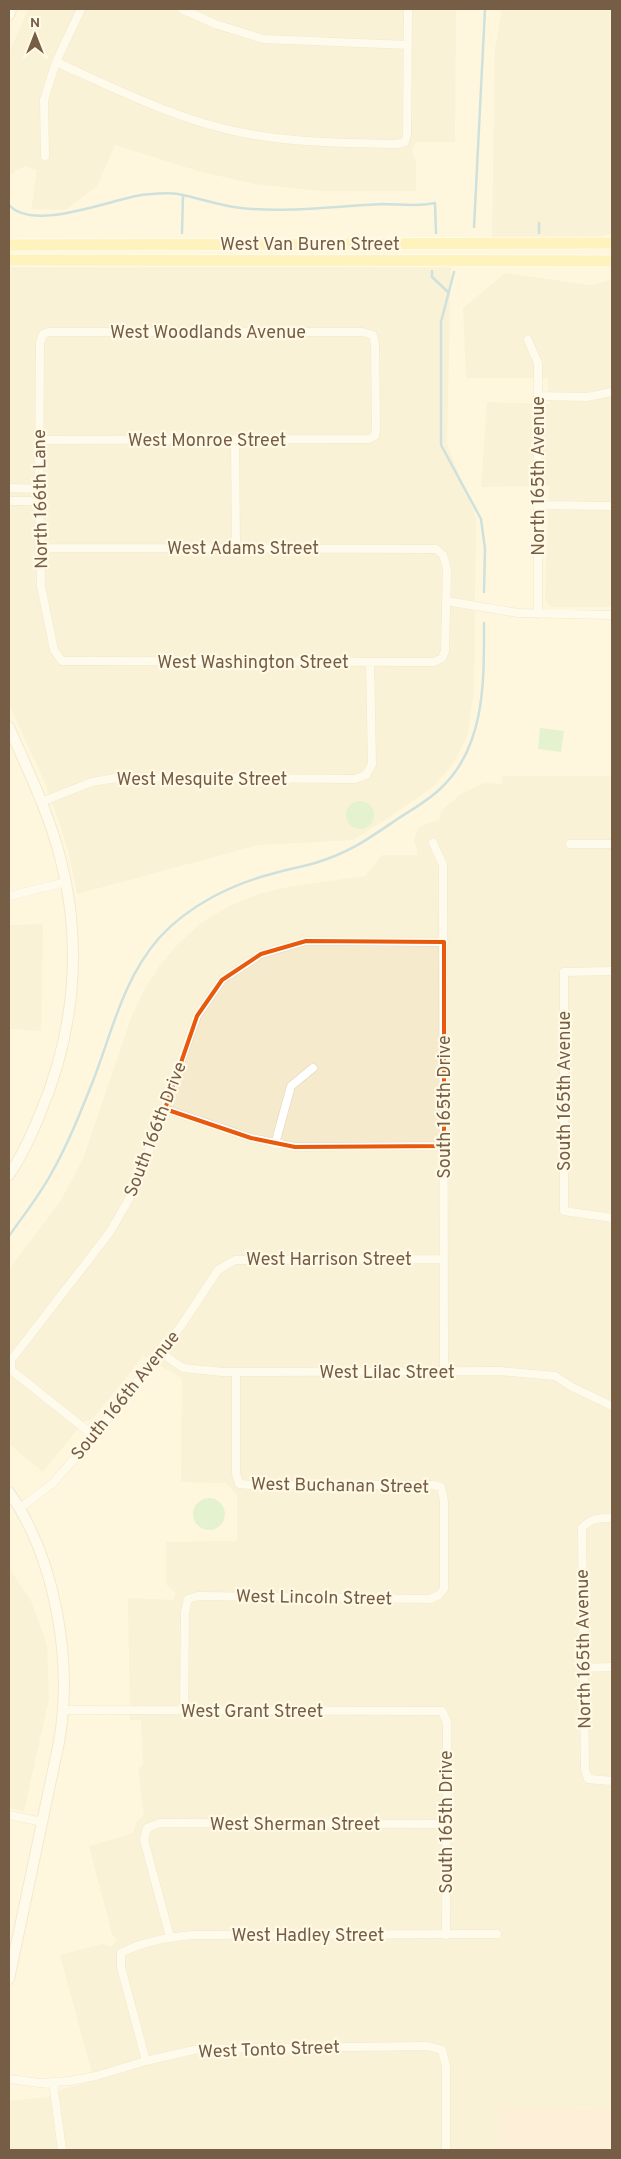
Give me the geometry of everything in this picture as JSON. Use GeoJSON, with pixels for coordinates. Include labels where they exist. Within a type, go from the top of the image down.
{"type":"FeatureCollection","features":[{"type":"Feature","properties":{"kind":"main road"},"geometry":{"type":"LineString","coordinates":[[434,260],[464,253],[510,252],[517,243]]}},
{"type":"Feature","properties":{"kind":"main road","name":"West Van Buren Street"},"geometry":{"type":"LineString","coordinates":[[9,244],[612,243]]}},
{"type":"Feature","properties":{"kind":"main road","name":"West Van Buren Street"},"geometry":{"type":"LineString","coordinates":[[9,260],[612,261]]}},
{"type":"Feature","properties":{"kind":"street"},"geometry":{"type":"LineString","coordinates":[[9,15],[11,9]]}},
{"type":"Feature","properties":{"kind":"street"},"geometry":{"type":"LineString","coordinates":[[45,156],[44,100],[56,62],[81,9]]}},
{"type":"Feature","properties":{"kind":"street"},"geometry":{"type":"LineString","coordinates":[[182,9],[215,24],[263,40],[408,45]]}},
{"type":"Feature","properties":{"kind":"street"},"geometry":{"type":"LineString","coordinates":[[56,62],[145,102],[201,123],[248,134],[319,143],[397,144],[405,142],[407,135],[408,9]]}},
{"type":"Feature","properties":{"kind":"street","name":"West Woodlands Avenue"},"geometry":{"type":"LineString","coordinates":[[43,334],[49,332],[362,332],[373,335],[375,345],[374,436]]}},
{"type":"Feature","properties":{"kind":"street","name":"North 166th Lane"},"geometry":{"type":"LineString","coordinates":[[43,334],[40,343],[39,440],[41,586],[54,650],[62,661]]}},
{"type":"Feature","properties":{"kind":"street","name":"North 165th Avenue"},"geometry":{"type":"LineString","coordinates":[[528,340],[538,363],[538,614]]}},
{"type":"Feature","properties":{"kind":"street"},"geometry":{"type":"LineString","coordinates":[[538,396],[587,397],[612,392]]}},
{"type":"Feature","properties":{"kind":"street","name":"West Monroe Street"},"geometry":{"type":"LineString","coordinates":[[39,440],[369,439],[374,436]]}},
{"type":"Feature","properties":{"kind":"street"},"geometry":{"type":"LineString","coordinates":[[235,440],[236,548]]}},
{"type":"Feature","properties":{"kind":"street"},"geometry":{"type":"LineString","coordinates":[[9,488],[39,489]]}},
{"type":"Feature","properties":{"kind":"street"},"geometry":{"type":"LineString","coordinates":[[9,501],[39,501]]}},
{"type":"Feature","properties":{"kind":"street"},"geometry":{"type":"LineString","coordinates":[[538,505],[612,506]]}},
{"type":"Feature","properties":{"kind":"street","name":"West Adams Street"},"geometry":{"type":"LineString","coordinates":[[40,548],[436,549],[443,556],[447,569],[446,600]]}},
{"type":"Feature","properties":{"kind":"street"},"geometry":{"type":"LineString","coordinates":[[446,600],[518,613],[612,615]]}},
{"type":"Feature","properties":{"kind":"street","name":"West Washington Street"},"geometry":{"type":"LineString","coordinates":[[62,661],[434,662],[442,658],[445,651],[446,600]]}},
{"type":"Feature","properties":{"kind":"street","name":"West Mesquite Street"},"geometry":{"type":"LineString","coordinates":[[41,802],[92,782],[122,777],[355,779],[366,775],[372,764],[370,662]]}},
{"type":"Feature","properties":{"kind":"street"},"geometry":{"type":"LineString","coordinates":[[9,727],[41,802],[61,860],[72,920],[74,952],[69,1015],[55,1077],[28,1143],[9,1175]]}},
{"type":"Feature","properties":{"kind":"street","name":"South 165th Drive"},"geometry":{"type":"LineString","coordinates":[[433,843],[443,866],[444,1372]]}},
{"type":"Feature","properties":{"kind":"street"},"geometry":{"type":"LineString","coordinates":[[570,844],[612,844]]}},
{"type":"Feature","properties":{"kind":"street"},"geometry":{"type":"LineString","coordinates":[[9,896],[66,882]]}},
{"type":"Feature","properties":{"kind":"street","name":"South 166th Drive"},"geometry":{"type":"LineString","coordinates":[[94,1436],[11,1370],[11,1360],[110,1232],[137,1184],[197,1016],[222,980],[261,954],[306,941],[444,942]]}},
{"type":"Feature","properties":{"kind":"street","name":"South 165th Avenue"},"geometry":{"type":"LineString","coordinates":[[612,971],[564,972],[564,1211],[612,1218]]}},
{"type":"Feature","properties":{"kind":"street"},"geometry":{"type":"LineString","coordinates":[[274,1144],[291,1086],[313,1068]]}},
{"type":"Feature","properties":{"kind":"street"},"geometry":{"type":"LineString","coordinates":[[165,1109],[251,1138],[294,1147],[444,1146]]}},
{"type":"Feature","properties":{"kind":"street","name":"West Harrison Street"},"geometry":{"type":"LineString","coordinates":[[218,1270],[235,1260],[444,1259]]}},
{"type":"Feature","properties":{"kind":"street","name":"South 166th Avenue"},"geometry":{"type":"LineString","coordinates":[[20,1508],[53,1482],[94,1436],[181,1326],[218,1270]]}},
{"type":"Feature","properties":{"kind":"street","name":"West Lilac Street"},"geometry":{"type":"LineString","coordinates":[[160,1352],[183,1368],[236,1372],[500,1371],[555,1376],[572,1388],[612,1406]]}},
{"type":"Feature","properties":{"kind":"street","name":"West Buchanan Street"},"geometry":{"type":"LineString","coordinates":[[236,1372],[236,1473],[239,1484],[253,1486],[433,1485],[441,1487],[444,1501],[444,1590],[439,1595]]}},
{"type":"Feature","properties":{"kind":"street"},"geometry":{"type":"LineString","coordinates":[[9,1492],[20,1508],[43,1565],[55,1606],[63,1658],[59,1742],[9,1980]]}},
{"type":"Feature","properties":{"kind":"street","name":"North 165th Avenue"},"geometry":{"type":"LineString","coordinates":[[612,1518],[588,1520],[582,1528],[585,1769],[588,1779],[612,1781]]}},
{"type":"Feature","properties":{"kind":"street","name":"West Lincoln Street"},"geometry":{"type":"LineString","coordinates":[[184,1712],[185,1612],[188,1599],[198,1596],[430,1599],[439,1595]]}},
{"type":"Feature","properties":{"kind":"street"},"geometry":{"type":"LineString","coordinates":[[584,1668],[612,1667]]}},
{"type":"Feature","properties":{"kind":"street","name":"West Grant Street"},"geometry":{"type":"LineString","coordinates":[[62,1710],[184,1712],[442,1711]]}},
{"type":"Feature","properties":{"kind":"street","name":"South 165th Drive"},"geometry":{"type":"LineString","coordinates":[[442,1711],[446,1722],[446,1935]]}},
{"type":"Feature","properties":{"kind":"street"},"geometry":{"type":"LineString","coordinates":[[9,1815],[43,1822]]}},
{"type":"Feature","properties":{"kind":"street","name":"West Sherman Street"},"geometry":{"type":"LineString","coordinates":[[170,1937],[144,1840],[146,1828],[160,1823],[445,1824]]}},
{"type":"Feature","properties":{"kind":"street","name":"West Hadley Street"},"geometry":{"type":"LineString","coordinates":[[146,2061],[121,1967],[121,1953],[138,1944],[170,1937],[194,1935],[497,1934]]}},
{"type":"Feature","properties":{"kind":"street","name":"West Tonto Street"},"geometry":{"type":"LineString","coordinates":[[9,2079],[53,2083],[96,2076],[146,2061],[198,2049],[226,2047],[428,2046],[442,2050],[446,2066],[446,2150]]}},
{"type":"Feature","properties":{"kind":"street"},"geometry":{"type":"LineString","coordinates":[[53,2083],[62,2150]]}},
{"type":"Feature","properties":{"kind":"highlighted area"},"geometry":{"type":"Polygon","coordinates":[[[306,941],[444,942],[444,1146],[295,1147],[251,1138],[165,1109],[197,1016],[222,980],[261,954],[306,941]]]}},
{"type":"Feature","properties":{"kind":"shaded area"},"geometry":{"type":"Polygon","coordinates":[[[28,9],[456,9],[455,142],[416,142],[412,150],[416,163],[416,191],[320,191],[255,184],[201,172],[115,145],[97,186],[65,210],[31,209],[37,170],[25,166],[9,175],[9,53],[28,9]]]}},
{"type":"Feature","properties":{"kind":"shaded area"},"geometry":{"type":"Polygon","coordinates":[[[502,9],[612,9],[612,234],[597,237],[492,238],[495,48],[502,9]]]}},
{"type":"Feature","properties":{"kind":"shaded area"},"geometry":{"type":"Polygon","coordinates":[[[9,267],[451,267],[447,444],[476,517],[474,689],[468,734],[453,764],[434,786],[353,840],[259,845],[77,894],[69,854],[59,822],[44,781],[9,704],[9,267]]]}},
{"type":"Feature","properties":{"kind":"shaded area"},"geometry":{"type":"Polygon","coordinates":[[[505,273],[590,285],[612,280],[612,607],[551,607],[545,600],[549,486],[481,487],[487,402],[549,404],[548,378],[466,378],[463,308],[505,273]]]}},
{"type":"Feature","properties":{"kind":"shaded area"},"geometry":{"type":"Polygon","coordinates":[[[502,776],[612,776],[612,2107],[502,2108],[502,2150],[9,2150],[9,2101],[47,2097],[63,2089],[94,2081],[60,1955],[102,1944],[111,1947],[117,1940],[112,1934],[89,1846],[133,1833],[137,1821],[144,1816],[138,1769],[143,1765],[141,1720],[130,1720],[128,1598],[173,1600],[176,1594],[166,1584],[166,1542],[237,1541],[237,1495],[226,1483],[181,1482],[182,1378],[143,1356],[92,1420],[84,1421],[43,1472],[9,1444],[9,1269],[60,1202],[83,1159],[131,1018],[144,990],[160,965],[179,943],[201,923],[229,906],[258,894],[288,887],[365,876],[382,855],[418,855],[414,840],[418,828],[428,823],[439,821],[441,811],[461,794],[484,783],[502,784],[502,776]]]}},
{"type":"Feature","properties":{"kind":"shaded area"},"geometry":{"type":"Polygon","coordinates":[[[43,924],[41,1031],[10,1029],[9,1073],[9,925],[43,924]]]}},
{"type":"Feature","properties":{"kind":"shaded area"},"geometry":{"type":"Polygon","coordinates":[[[9,1568],[31,1601],[47,1645],[49,1699],[24,1811],[9,1808],[9,1568]]]}},
{"type":"Feature","properties":{"kind":"shaded area"},"geometry":{"type":"Polygon","coordinates":[[[612,2107],[612,2150],[502,2150],[502,2108],[612,2107]]]}},
{"type":"Feature","properties":{"kind":"green space"},"geometry":{"type":"Polygon","coordinates":[[[540,728],[564,731],[561,752],[538,749],[540,728]]]}},
{"type":"Feature","properties":{"kind":"green space"},"geometry":{"type":"Polygon","coordinates":[[[360,801],[370,805],[374,815],[370,825],[360,829],[350,825],[346,815],[350,805],[360,801]]]}},
{"type":"Feature","properties":{"kind":"green space"},"geometry":{"type":"Polygon","coordinates":[[[209,1498],[215,1499],[220,1503],[224,1508],[224,1520],[220,1525],[215,1529],[209,1530],[203,1529],[198,1525],[194,1520],[193,1514],[194,1508],[198,1503],[203,1499],[209,1498]]]}},
{"type":"Feature","properties":{"kind":"waterway"},"geometry":{"type":"LineString","coordinates":[[474,227],[485,9]]}},
{"type":"Feature","properties":{"kind":"waterway"},"geometry":{"type":"LineString","coordinates":[[9,205],[20,213],[35,216],[53,215],[141,195],[165,193],[178,194],[233,207],[259,209],[435,203],[436,233]]}},
{"type":"Feature","properties":{"kind":"waterway"},"geometry":{"type":"LineString","coordinates":[[182,233],[183,195]]}},
{"type":"Feature","properties":{"kind":"waterway"},"geometry":{"type":"LineString","coordinates":[[539,223],[539,233]]}},
{"type":"Feature","properties":{"kind":"waterway"},"geometry":{"type":"LineString","coordinates":[[432,271],[432,277],[448,292]]}},
{"type":"Feature","properties":{"kind":"waterway"},"geometry":{"type":"LineString","coordinates":[[454,272],[441,322],[441,445],[481,519],[485,549],[484,592]]}},
{"type":"Feature","properties":{"kind":"waterway"},"geometry":{"type":"LineString","coordinates":[[9,1236],[41,1190],[62,1153],[91,1086],[126,990],[135,972],[159,938],[184,915],[212,897],[243,883],[327,859],[358,845],[431,797],[456,771],[467,752],[479,711],[484,666],[484,623]]}}]}
